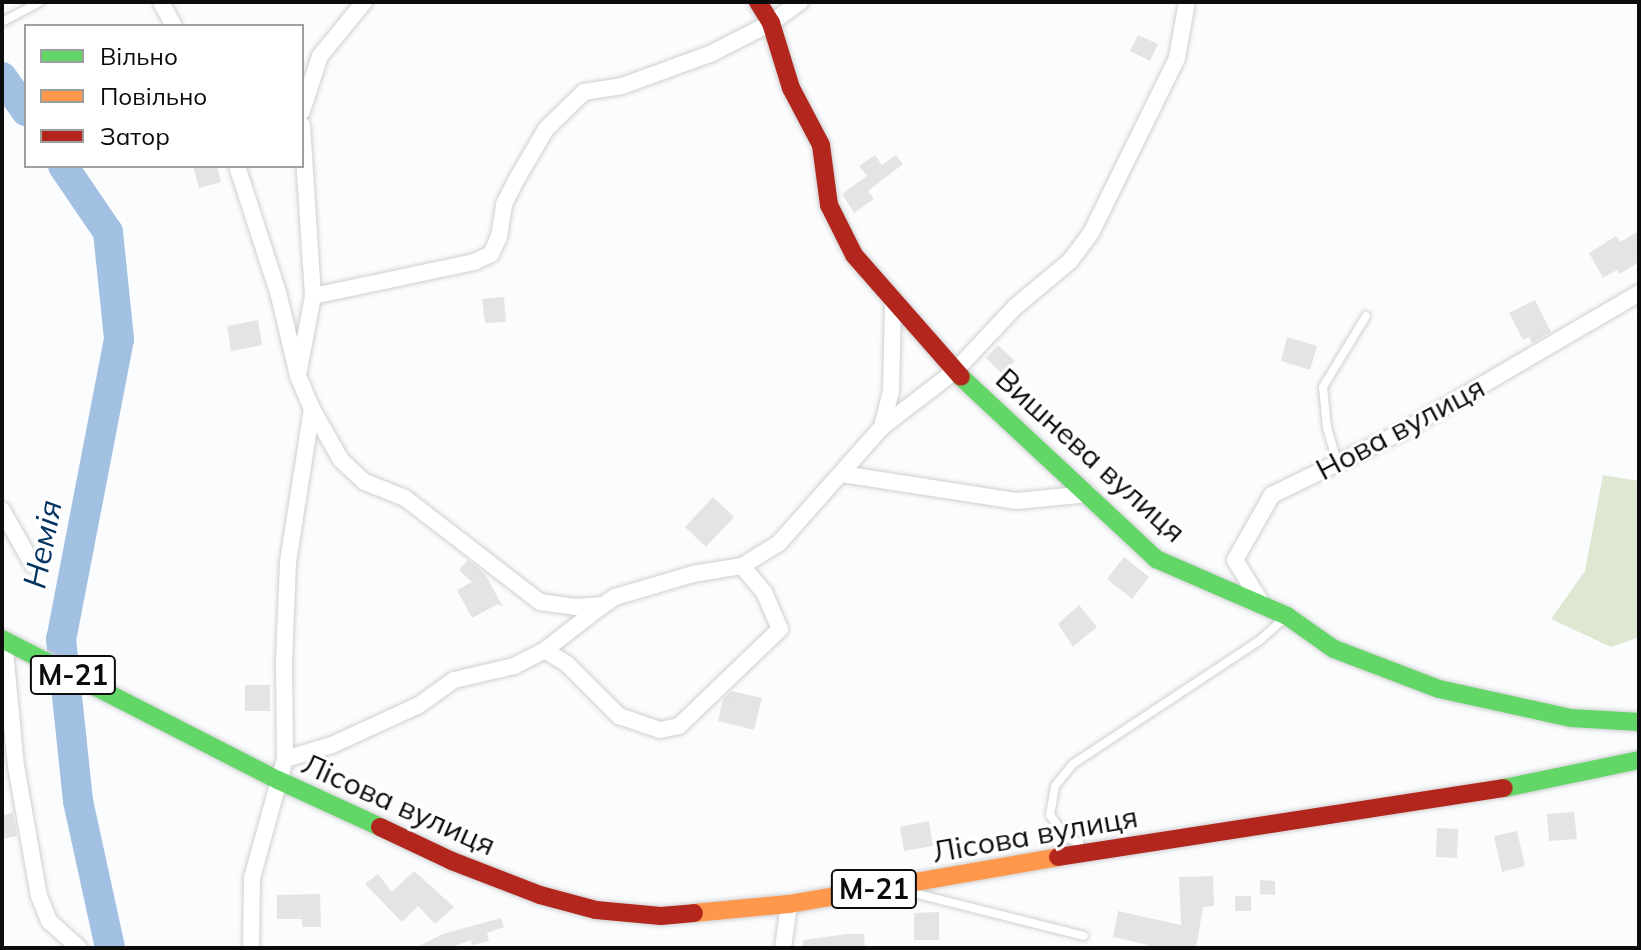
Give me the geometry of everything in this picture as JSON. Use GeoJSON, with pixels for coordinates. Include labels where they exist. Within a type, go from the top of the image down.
{"type":"FeatureCollection","features":[{"type":"Feature","properties":{"kind":"main road","name":"Вишнева вулиця"},"geometry":{"type":"LineString","coordinates":[[758,2],[771,23],[791,88],[821,145],[829,205],[854,255],[955,371],[1156,559],[1287,616],[1334,649],[1439,689],[1571,718],[1639,722]]}},
{"type":"Feature","properties":{"kind":"main road","name":"Лісова вулиця"},"geometry":{"type":"LineString","coordinates":[[3,639],[278,780],[452,861],[540,895],[596,910],[661,916],[789,904],[1095,851],[1506,788],[1639,760]]}},
{"type":"Feature","properties":{"kind":"street"},"geometry":{"type":"LineString","coordinates":[[161,2],[173,24]]}},
{"type":"Feature","properties":{"kind":"street"},"geometry":{"type":"LineString","coordinates":[[304,105],[320,56],[364,2]]}},
{"type":"Feature","properties":{"kind":"street"},"geometry":{"type":"LineString","coordinates":[[313,296],[474,262],[491,254],[499,237],[504,204],[518,177],[546,129],[584,92],[637,81],[710,54],[771,23],[800,2]]}},
{"type":"Feature","properties":{"kind":"street"},"geometry":{"type":"LineString","coordinates":[[285,759],[332,745],[419,705],[454,680],[514,666],[545,650],[615,597],[693,574],[742,566],[779,543],[882,427],[955,371],[1015,307],[1070,261],[1091,233],[1177,58],[1187,2]]}},
{"type":"Feature","properties":{"kind":"street"},"geometry":{"type":"LineString","coordinates":[[298,376],[313,296],[304,156]]}},
{"type":"Feature","properties":{"kind":"street"},"geometry":{"type":"LineString","coordinates":[[238,168],[278,292],[298,376],[312,409],[341,460],[365,482],[405,498],[540,602],[575,607],[603,605]]}},
{"type":"Feature","properties":{"kind":"street","name":"Нова вулиця"},"geometry":{"type":"LineString","coordinates":[[1264,607],[1235,560],[1248,532],[1272,495],[1405,430],[1639,293]]}},
{"type":"Feature","properties":{"kind":"street"},"geometry":{"type":"LineString","coordinates":[[882,427],[891,392],[893,301]]}},
{"type":"Feature","properties":{"kind":"street"},"geometry":{"type":"LineString","coordinates":[[251,948],[252,878],[285,759],[284,662],[288,562],[312,409]]}},
{"type":"Feature","properties":{"kind":"street"},"geometry":{"type":"LineString","coordinates":[[842,474],[1017,501],[1089,494]]}},
{"type":"Feature","properties":{"kind":"street"},"geometry":{"type":"LineString","coordinates":[[2,510],[33,565]]}},
{"type":"Feature","properties":{"kind":"street"},"geometry":{"type":"LineString","coordinates":[[545,650],[567,664],[619,716],[660,730],[679,726],[780,629],[764,592],[742,566]]}},
{"type":"Feature","properties":{"kind":"street"},"geometry":{"type":"LineString","coordinates":[[3,639],[16,766],[39,896],[49,921],[79,948]]}},
{"type":"Feature","properties":{"kind":"street"},"geometry":{"type":"LineString","coordinates":[[783,948],[789,904]]}},
{"type":"Feature","properties":{"kind":"lane"},"geometry":{"type":"LineString","coordinates":[[2,22],[40,2]]}},
{"type":"Feature","properties":{"kind":"lane"},"geometry":{"type":"LineString","coordinates":[[1337,462],[1327,428],[1323,387],[1366,316]]}},
{"type":"Feature","properties":{"kind":"lane"},"geometry":{"type":"LineString","coordinates":[[1095,851],[1066,837],[1050,815],[1055,786],[1073,764],[1166,699],[1259,641],[1287,616]]}},
{"type":"Feature","properties":{"kind":"lane"},"geometry":{"type":"LineString","coordinates":[[892,886],[1084,936]]}},
{"type":"Feature","properties":{"kind":"green space"},"geometry":{"type":"Polygon","coordinates":[[[1603,475],[1639,481],[1639,637],[1611,647],[1551,619],[1585,571],[1603,475]]]}},
{"type":"Feature","properties":{"kind":"building"},"geometry":{"type":"Polygon","coordinates":[[[1138,35],[1158,44],[1150,61],[1130,51],[1138,35]]]}},
{"type":"Feature","properties":{"kind":"building"},"geometry":{"type":"Polygon","coordinates":[[[875,155],[882,165],[896,155],[903,164],[868,191],[874,199],[854,213],[842,194],[867,176],[859,166],[875,155]]]}},
{"type":"Feature","properties":{"kind":"building"},"geometry":{"type":"Polygon","coordinates":[[[194,168],[218,168],[221,182],[199,188],[194,168]]]}},
{"type":"Feature","properties":{"kind":"building"},"geometry":{"type":"Polygon","coordinates":[[[1639,231],[1639,262],[1620,274],[1617,270],[1603,278],[1589,253],[1616,236],[1620,242],[1639,231]]]}},
{"type":"Feature","properties":{"kind":"building"},"geometry":{"type":"Polygon","coordinates":[[[504,297],[506,322],[485,323],[482,299],[504,297]]]}},
{"type":"Feature","properties":{"kind":"building"},"geometry":{"type":"Polygon","coordinates":[[[1535,300],[1551,332],[1532,343],[1529,337],[1523,340],[1509,313],[1535,300]]]}},
{"type":"Feature","properties":{"kind":"building"},"geometry":{"type":"Polygon","coordinates":[[[258,320],[262,345],[231,351],[227,326],[258,320]]]}},
{"type":"Feature","properties":{"kind":"building"},"geometry":{"type":"Polygon","coordinates":[[[1287,337],[1317,346],[1310,370],[1281,361],[1287,337]]]}},
{"type":"Feature","properties":{"kind":"building"},"geometry":{"type":"Polygon","coordinates":[[[998,345],[1015,361],[1002,374],[986,358],[998,345]]]}},
{"type":"Feature","properties":{"kind":"building"},"geometry":{"type":"Polygon","coordinates":[[[713,497],[734,517],[706,547],[685,527],[713,497]]]}},
{"type":"Feature","properties":{"kind":"building"},"geometry":{"type":"Polygon","coordinates":[[[1124,557],[1149,577],[1132,599],[1107,579],[1124,557]]]}},
{"type":"Feature","properties":{"kind":"building"},"geometry":{"type":"Polygon","coordinates":[[[468,560],[485,574],[503,607],[498,604],[472,618],[457,590],[472,582],[459,570],[468,560]]]}},
{"type":"Feature","properties":{"kind":"building"},"geometry":{"type":"Polygon","coordinates":[[[1079,605],[1097,627],[1073,647],[1058,624],[1079,605]]]}},
{"type":"Feature","properties":{"kind":"building"},"geometry":{"type":"Polygon","coordinates":[[[245,685],[270,685],[270,711],[245,711],[245,685]]]}},
{"type":"Feature","properties":{"kind":"building"},"geometry":{"type":"Polygon","coordinates":[[[732,691],[762,698],[754,730],[718,721],[723,699],[732,691]]]}},
{"type":"Feature","properties":{"kind":"building"},"geometry":{"type":"Polygon","coordinates":[[[1574,812],[1577,839],[1549,841],[1547,814],[1574,812]]]}},
{"type":"Feature","properties":{"kind":"building"},"geometry":{"type":"Polygon","coordinates":[[[13,813],[17,836],[2,839],[2,815],[13,813]]]}},
{"type":"Feature","properties":{"kind":"building"},"geometry":{"type":"Polygon","coordinates":[[[929,821],[933,846],[904,851],[900,827],[929,821]]]}},
{"type":"Feature","properties":{"kind":"building"},"geometry":{"type":"Polygon","coordinates":[[[1437,828],[1458,829],[1457,858],[1436,857],[1437,828]]]}},
{"type":"Feature","properties":{"kind":"building"},"geometry":{"type":"Polygon","coordinates":[[[1517,831],[1525,866],[1502,872],[1494,836],[1517,831]]]}},
{"type":"Feature","properties":{"kind":"building"},"geometry":{"type":"Polygon","coordinates":[[[414,871],[454,907],[435,924],[418,906],[402,922],[365,884],[378,874],[392,892],[414,871]]]}},
{"type":"Feature","properties":{"kind":"building"},"geometry":{"type":"Polygon","coordinates":[[[1213,876],[1214,906],[1203,907],[1196,948],[1148,948],[1148,945],[1113,937],[1118,911],[1181,925],[1179,877],[1213,876]]]}},
{"type":"Feature","properties":{"kind":"building"},"geometry":{"type":"Polygon","coordinates":[[[1260,880],[1275,881],[1275,895],[1260,894],[1260,880]]]}},
{"type":"Feature","properties":{"kind":"building"},"geometry":{"type":"Polygon","coordinates":[[[320,894],[321,927],[302,927],[302,919],[277,919],[277,895],[320,894]]]}},
{"type":"Feature","properties":{"kind":"building"},"geometry":{"type":"Polygon","coordinates":[[[1235,896],[1251,896],[1251,911],[1235,911],[1235,896]]]}},
{"type":"Feature","properties":{"kind":"building"},"geometry":{"type":"Polygon","coordinates":[[[939,912],[939,940],[914,940],[914,913],[939,912]]]}},
{"type":"Feature","properties":{"kind":"building"},"geometry":{"type":"Polygon","coordinates":[[[501,918],[504,927],[487,933],[489,941],[472,945],[471,940],[449,948],[415,948],[443,934],[501,918]]]}},
{"type":"Feature","properties":{"kind":"building"},"geometry":{"type":"Polygon","coordinates":[[[864,934],[865,948],[803,948],[803,940],[864,934]]]}},
{"type":"Feature","properties":{"kind":"waterway","name":"Немія"},"geometry":{"type":"LineString","coordinates":[[2,77],[24,108]]}},
{"type":"Feature","properties":{"kind":"waterway","name":"Немія"},"geometry":{"type":"LineString","coordinates":[[64,168],[108,232],[119,339],[61,639],[78,801],[110,948]]}},
{"type":"Feature","properties":{"kind":"traffic: fast"},"geometry":{"type":"LineString","coordinates":[[961,377],[1156,559],[1287,616],[1334,649],[1439,689],[1571,718],[1639,722]]}},
{"type":"Feature","properties":{"kind":"traffic: fast"},"geometry":{"type":"LineString","coordinates":[[2,639],[278,780],[380,827]]}},
{"type":"Feature","properties":{"kind":"traffic: fast"},"geometry":{"type":"LineString","coordinates":[[1504,788],[1639,760]]}},
{"type":"Feature","properties":{"kind":"traffic: slow"},"geometry":{"type":"LineString","coordinates":[[694,913],[789,904],[1058,857]]}},
{"type":"Feature","properties":{"kind":"traffic: jam"},"geometry":{"type":"LineString","coordinates":[[758,2],[771,23],[791,88],[821,145],[829,205],[854,255],[961,377]]}},
{"type":"Feature","properties":{"kind":"traffic: jam"},"geometry":{"type":"LineString","coordinates":[[1058,857],[1504,788]]}},
{"type":"Feature","properties":{"kind":"traffic: jam"},"geometry":{"type":"LineString","coordinates":[[380,827],[452,861],[540,895],[596,910],[661,916],[694,913]]}}]}
